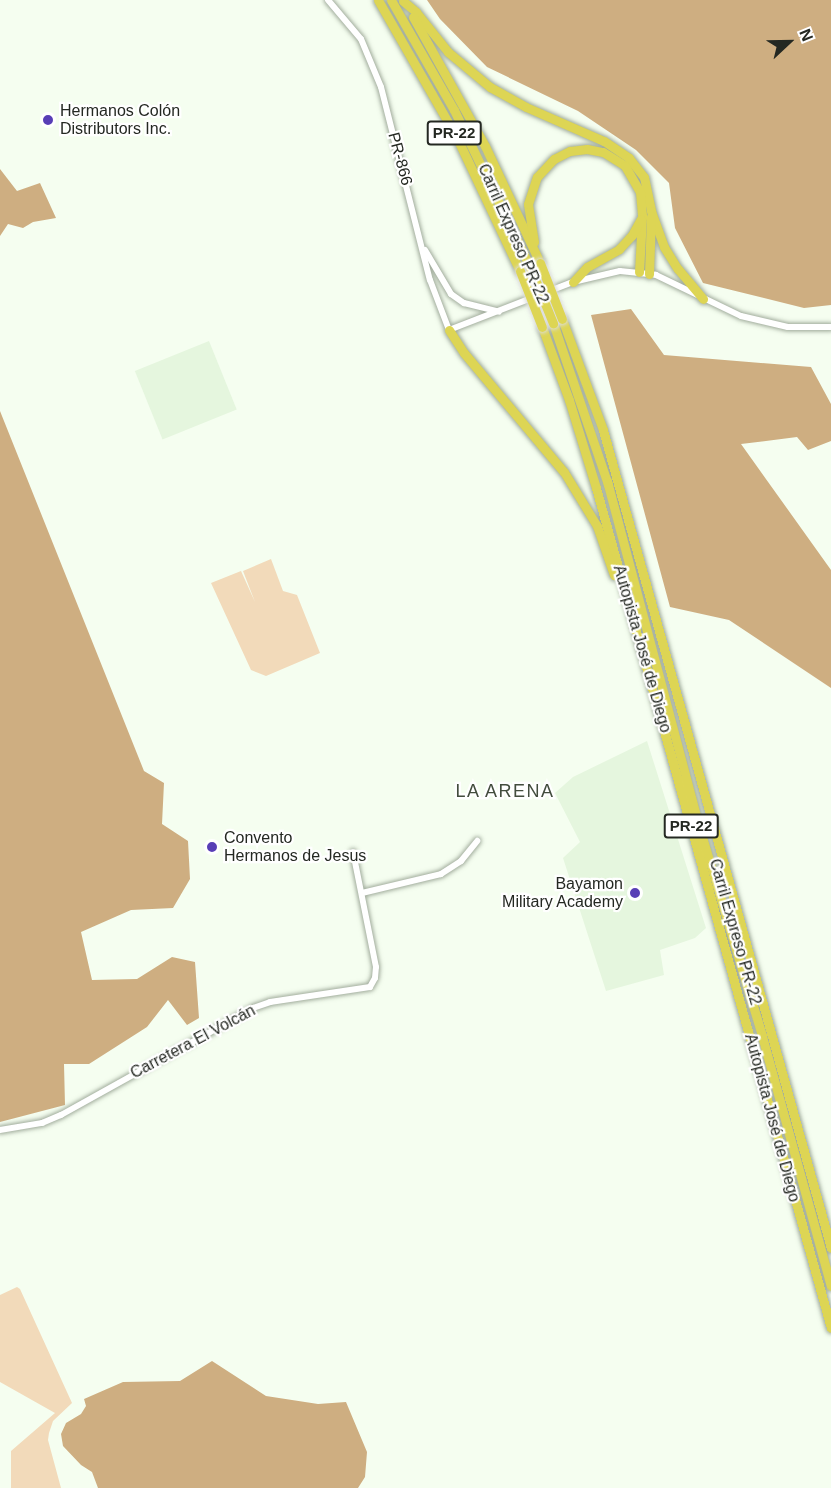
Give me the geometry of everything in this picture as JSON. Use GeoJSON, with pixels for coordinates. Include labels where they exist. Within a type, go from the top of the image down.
{"type":"FeatureCollection","features":[{"type":"Feature","properties":{"kind":"highway","name":"Autopista José de Diego"},"geometry":{"type":"LineString","coordinates":[[378,0],[457,138],[520,271],[582,440],[831,1328]]}},
{"type":"Feature","properties":{"kind":"highway","name":"Carril Expreso PR-22"},"geometry":{"type":"LineString","coordinates":[[391,0],[454,110],[535,262]]}},
{"type":"Feature","properties":{"kind":"highway","name":"Autopista José de Diego"},"geometry":{"type":"LineString","coordinates":[[403,0],[485,146],[603,430],[831,1248]]}},
{"type":"Feature","properties":{"kind":"highway"},"geometry":{"type":"LineString","coordinates":[[403,0],[416,12],[448,52],[490,87],[526,107],[604,141],[630,158],[644,177],[651,211],[670,258],[703,299]]}},
{"type":"Feature","properties":{"kind":"highway"},"geometry":{"type":"LineString","coordinates":[[535,262],[528,213],[530,194],[543,170],[570,151],[587,149],[603,152],[626,166],[638,186],[642,217],[644,273]]}},
{"type":"Feature","properties":{"kind":"highway"},"geometry":{"type":"LineString","coordinates":[[644,273],[651,211]]}},
{"type":"Feature","properties":{"kind":"highway"},"geometry":{"type":"LineString","coordinates":[[573,282],[587,267],[619,249],[632,235],[642,217]]}},
{"type":"Feature","properties":{"kind":"highway","name":"Carril Expreso PR-22"},"geometry":{"type":"LineString","coordinates":[[557,321],[607,481],[700,830],[762,1036],[831,1286]]}},
{"type":"Feature","properties":{"kind":"highway"},"geometry":{"type":"LineString","coordinates":[[449,330],[464,353],[551,454],[584,501],[602,536],[624,609],[639,639]]}},
{"type":"Feature","properties":{"kind":"street","name":"PR-866"},"geometry":{"type":"LineString","coordinates":[[328,0],[361,39],[381,87],[430,280],[449,330]]}},
{"type":"Feature","properties":{"kind":"street"},"geometry":{"type":"LineString","coordinates":[[421,241],[451,294],[464,303],[500,312]]}},
{"type":"Feature","properties":{"kind":"street"},"geometry":{"type":"LineString","coordinates":[[449,330],[601,273],[644,273],[741,316],[788,327],[831,327]]}},
{"type":"Feature","properties":{"kind":"street"},"geometry":{"type":"LineString","coordinates":[[362,893],[441,874],[461,861],[477,841]]}},
{"type":"Feature","properties":{"kind":"street","name":"Carretera El Volcán"},"geometry":{"type":"LineString","coordinates":[[0,1130],[42,1122],[62,1115],[253,1008],[270,1002],[370,987],[375,978],[376,967],[353,852]]}},
{"type":"Feature","properties":{"kind":"shaded area"},"geometry":{"type":"Polygon","coordinates":[[[427,0],[831,0],[831,305],[804,308],[703,283],[675,228],[669,183],[636,150],[578,111],[487,67],[440,19],[427,0]]]}},
{"type":"Feature","properties":{"kind":"shaded area"},"geometry":{"type":"Polygon","coordinates":[[[0,169],[17,191],[40,183],[56,218],[33,222],[23,228],[8,224],[0,236],[0,169]]]}},
{"type":"Feature","properties":{"kind":"shaded area"},"geometry":{"type":"Polygon","coordinates":[[[631,309],[664,355],[811,367],[831,404],[831,441],[808,450],[797,437],[741,444],[831,570],[831,688],[729,620],[670,607],[591,315],[631,309]]]}},
{"type":"Feature","properties":{"kind":"shaded area"},"geometry":{"type":"Polygon","coordinates":[[[209,341],[237,410],[163,440],[135,371],[209,341]]]}},
{"type":"Feature","properties":{"kind":"shaded area"},"geometry":{"type":"Polygon","coordinates":[[[0,411],[144,771],[164,783],[162,824],[188,841],[190,879],[173,908],[131,910],[81,932],[92,980],[137,979],[172,957],[195,962],[199,1018],[187,1025],[168,1000],[147,1027],[89,1064],[64,1064],[65,1105],[0,1122],[0,411]]]}},
{"type":"Feature","properties":{"kind":"shaded area"},"geometry":{"type":"Polygon","coordinates":[[[271,559],[283,591],[297,595],[320,653],[266,676],[251,670],[211,583],[241,571],[255,602],[243,571],[271,559]]]}},
{"type":"Feature","properties":{"kind":"shaded area","name":"Bayamon Military Academy"},"geometry":{"type":"Polygon","coordinates":[[[647,741],[706,928],[695,938],[660,950],[664,975],[606,991],[563,858],[580,842],[555,793],[573,777],[647,741]]]}},
{"type":"Feature","properties":{"kind":"shaded area"},"geometry":{"type":"Polygon","coordinates":[[[17,1287],[20,1289],[72,1403],[53,1421],[48,1440],[61,1488],[11,1488],[11,1451],[55,1413],[0,1382],[0,1295],[17,1287]]]}},
{"type":"Feature","properties":{"kind":"shaded area"},"geometry":{"type":"Polygon","coordinates":[[[212,1361],[266,1396],[318,1404],[346,1402],[367,1452],[365,1477],[358,1488],[98,1488],[92,1472],[81,1465],[63,1446],[61,1434],[66,1423],[81,1414],[86,1406],[84,1399],[123,1382],[180,1381],[212,1361]]]}},
{"type":"Feature","properties":{"kind":"place","name":"Hermanos Colón Distributors Inc."},"geometry":{"type":"Point","coordinates":[48,120]}},
{"type":"Feature","properties":{"kind":"place","name":"Convento Hermanos de Jesus"},"geometry":{"type":"Point","coordinates":[212,847]}},
{"type":"Feature","properties":{"kind":"place","name":"Bayamon Military Academy"},"geometry":{"type":"Point","coordinates":[635,893]}},
{"type":"Feature","properties":{"kind":"district","name":"LA ARENA"},"geometry":{"type":"Point","coordinates":[505,791]}}]}
